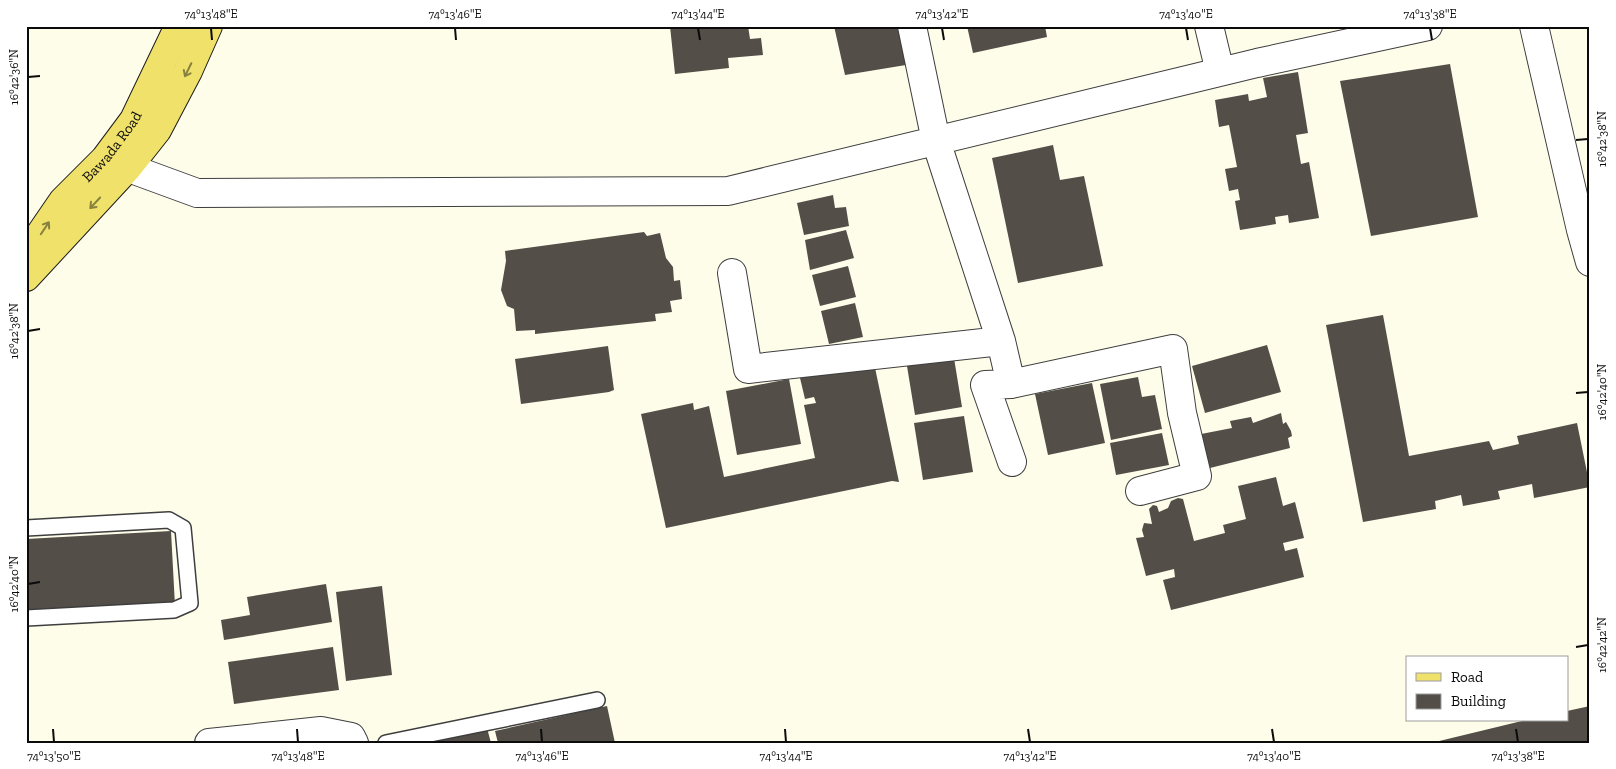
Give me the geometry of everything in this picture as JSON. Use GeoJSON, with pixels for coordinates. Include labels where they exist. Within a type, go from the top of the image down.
{"type":"FeatureCollection","features":[{"type":"Feature","properties":{"kind":"main road","name":"Bawada Road"},"geometry":{"type":"LineString","coordinates":[[26,255],[63,201],[116,164],[134,120],[179,26]]}},
{"type":"Feature","properties":{"kind":"main road"},"geometry":{"type":"LineString","coordinates":[[26,277],[116,164],[157,130],[188,71],[208,26]]}},
{"type":"Feature","properties":{"kind":"street"},"geometry":{"type":"LineString","coordinates":[[912,26],[936,141],[1001,341],[1011,384]]}},
{"type":"Feature","properties":{"kind":"street"},"geometry":{"type":"LineString","coordinates":[[1209,26],[1220,72]]}},
{"type":"Feature","properties":{"kind":"street"},"geometry":{"type":"LineString","coordinates":[[116,164],[197,193],[728,190],[1220,72],[1428,26]]}},
{"type":"Feature","properties":{"kind":"street"},"geometry":{"type":"LineString","coordinates":[[1534,26],[1590,262]]}},
{"type":"Feature","properties":{"kind":"street"},"geometry":{"type":"LineString","coordinates":[[732,273],[748,369],[1001,341]]}},
{"type":"Feature","properties":{"kind":"street"},"geometry":{"type":"LineString","coordinates":[[1012,462],[985,385],[1011,384],[1173,349],[1182,413],[1197,476],[1140,491]]}},
{"type":"Feature","properties":{"kind":"street"},"geometry":{"type":"LineString","coordinates":[[209,743],[321,731],[351,736],[354,743]]}},
{"type":"Feature","properties":{"kind":"lane"},"geometry":{"type":"LineString","coordinates":[[26,528],[169,520],[182,528],[190,603],[174,610],[26,618]]}},
{"type":"Feature","properties":{"kind":"lane"},"geometry":{"type":"LineString","coordinates":[[386,743],[597,700]]}},
{"type":"Feature","properties":{"kind":"building"},"geometry":{"type":"Polygon","coordinates":[[[670,26],[748,26],[750,39],[761,38],[763,55],[728,58],[729,68],[675,74],[670,26]]]}},
{"type":"Feature","properties":{"kind":"building"},"geometry":{"type":"Polygon","coordinates":[[[834,26],[904,26],[912,64],[845,75],[834,26]]]}},
{"type":"Feature","properties":{"kind":"building"},"geometry":{"type":"Polygon","coordinates":[[[967,26],[1045,26],[1047,37],[973,53],[967,26]]]}},
{"type":"Feature","properties":{"kind":"building"},"geometry":{"type":"Polygon","coordinates":[[[1450,64],[1478,217],[1371,236],[1340,81],[1450,64]]]}},
{"type":"Feature","properties":{"kind":"building"},"geometry":{"type":"Polygon","coordinates":[[[1298,72],[1308,133],[1296,135],[1301,164],[1309,162],[1319,218],[1289,223],[1288,215],[1275,217],[1276,224],[1240,230],[1235,201],[1240,200],[1238,189],[1229,191],[1225,169],[1237,167],[1229,125],[1219,127],[1215,100],[1248,94],[1249,101],[1267,97],[1263,78],[1298,72]]]}},
{"type":"Feature","properties":{"kind":"building"},"geometry":{"type":"Polygon","coordinates":[[[1053,145],[1060,180],[1084,176],[1103,266],[1018,283],[992,158],[1053,145]]]}},
{"type":"Feature","properties":{"kind":"building"},"geometry":{"type":"Polygon","coordinates":[[[833,195],[835,208],[846,207],[849,226],[804,235],[797,203],[833,195]]]}},
{"type":"Feature","properties":{"kind":"building"},"geometry":{"type":"Polygon","coordinates":[[[846,230],[854,258],[810,270],[805,240],[846,230]]]}},
{"type":"Feature","properties":{"kind":"building"},"geometry":{"type":"Polygon","coordinates":[[[644,232],[647,236],[660,233],[666,258],[673,267],[674,281],[680,280],[682,299],[670,301],[672,312],[655,314],[656,321],[535,334],[535,330],[516,331],[514,309],[507,306],[501,290],[506,261],[505,251],[644,232]]]}},
{"type":"Feature","properties":{"kind":"building"},"geometry":{"type":"Polygon","coordinates":[[[848,266],[856,297],[820,306],[812,275],[848,266]]]}},
{"type":"Feature","properties":{"kind":"building"},"geometry":{"type":"Polygon","coordinates":[[[855,303],[863,337],[829,344],[821,311],[855,303]]]}},
{"type":"Feature","properties":{"kind":"building"},"geometry":{"type":"Polygon","coordinates":[[[1383,315],[1409,456],[1489,441],[1493,450],[1519,444],[1517,436],[1577,423],[1590,487],[1534,498],[1532,484],[1498,491],[1500,499],[1463,506],[1461,495],[1435,501],[1436,509],[1363,522],[1326,325],[1383,315]]]}},
{"type":"Feature","properties":{"kind":"building"},"geometry":{"type":"Polygon","coordinates":[[[1267,345],[1281,392],[1205,413],[1192,366],[1267,345]]]}},
{"type":"Feature","properties":{"kind":"building"},"geometry":{"type":"Polygon","coordinates":[[[608,346],[614,390],[521,404],[515,359],[608,346]]]}},
{"type":"Feature","properties":{"kind":"building"},"geometry":{"type":"Polygon","coordinates":[[[953,352],[962,407],[915,415],[906,360],[953,352]]]}},
{"type":"Feature","properties":{"kind":"building"},"geometry":{"type":"Polygon","coordinates":[[[874,363],[899,482],[892,481],[666,528],[641,414],[693,403],[694,410],[709,406],[724,477],[815,458],[804,405],[816,403],[814,397],[805,399],[800,378],[874,363]]]}},
{"type":"Feature","properties":{"kind":"building"},"geometry":{"type":"Polygon","coordinates":[[[1138,377],[1142,397],[1155,395],[1162,429],[1111,440],[1100,384],[1138,377]]]}},
{"type":"Feature","properties":{"kind":"building"},"geometry":{"type":"Polygon","coordinates":[[[789,379],[801,444],[737,455],[726,391],[789,379]]]}},
{"type":"Feature","properties":{"kind":"building"},"geometry":{"type":"Polygon","coordinates":[[[1092,383],[1105,443],[1048,455],[1035,394],[1092,383]]]}},
{"type":"Feature","properties":{"kind":"building"},"geometry":{"type":"Polygon","coordinates":[[[1281,413],[1283,424],[1286,422],[1291,431],[1292,436],[1288,438],[1290,448],[1206,469],[1196,435],[1232,428],[1230,421],[1251,417],[1253,423],[1281,413]]]}},
{"type":"Feature","properties":{"kind":"building"},"geometry":{"type":"Polygon","coordinates":[[[964,416],[973,472],[923,480],[914,423],[964,416]]]}},
{"type":"Feature","properties":{"kind":"building"},"geometry":{"type":"Polygon","coordinates":[[[1162,433],[1169,465],[1116,475],[1110,443],[1162,433]]]}},
{"type":"Feature","properties":{"kind":"building"},"geometry":{"type":"Polygon","coordinates":[[[1276,477],[1283,506],[1295,502],[1304,538],[1283,543],[1285,551],[1297,548],[1304,577],[1171,610],[1163,580],[1175,577],[1174,569],[1146,576],[1136,538],[1144,537],[1142,530],[1144,523],[1152,524],[1149,509],[1153,505],[1157,506],[1159,512],[1168,508],[1171,501],[1178,498],[1183,499],[1194,541],[1225,533],[1223,525],[1246,519],[1238,486],[1276,477]]]}},
{"type":"Feature","properties":{"kind":"building"},"geometry":{"type":"Polygon","coordinates":[[[171,531],[175,606],[26,614],[26,539],[171,531]]]}},
{"type":"Feature","properties":{"kind":"building"},"geometry":{"type":"Polygon","coordinates":[[[326,584],[332,622],[224,640],[221,620],[250,615],[247,597],[326,584]]]}},
{"type":"Feature","properties":{"kind":"building"},"geometry":{"type":"Polygon","coordinates":[[[382,586],[392,675],[346,681],[336,592],[382,586]]]}},
{"type":"Feature","properties":{"kind":"building"},"geometry":{"type":"Polygon","coordinates":[[[333,647],[339,690],[234,704],[228,662],[333,647]]]}},
{"type":"Feature","properties":{"kind":"building"},"geometry":{"type":"Polygon","coordinates":[[[607,706],[615,743],[498,743],[495,731],[607,706]]]}},
{"type":"Feature","properties":{"kind":"building"},"geometry":{"type":"Polygon","coordinates":[[[1590,706],[1590,743],[1431,743],[1518,722],[1568,722],[1568,711],[1590,706]]]}},
{"type":"Feature","properties":{"kind":"building"},"geometry":{"type":"Polygon","coordinates":[[[487,728],[491,743],[429,743],[429,742],[487,728]]]}}]}
